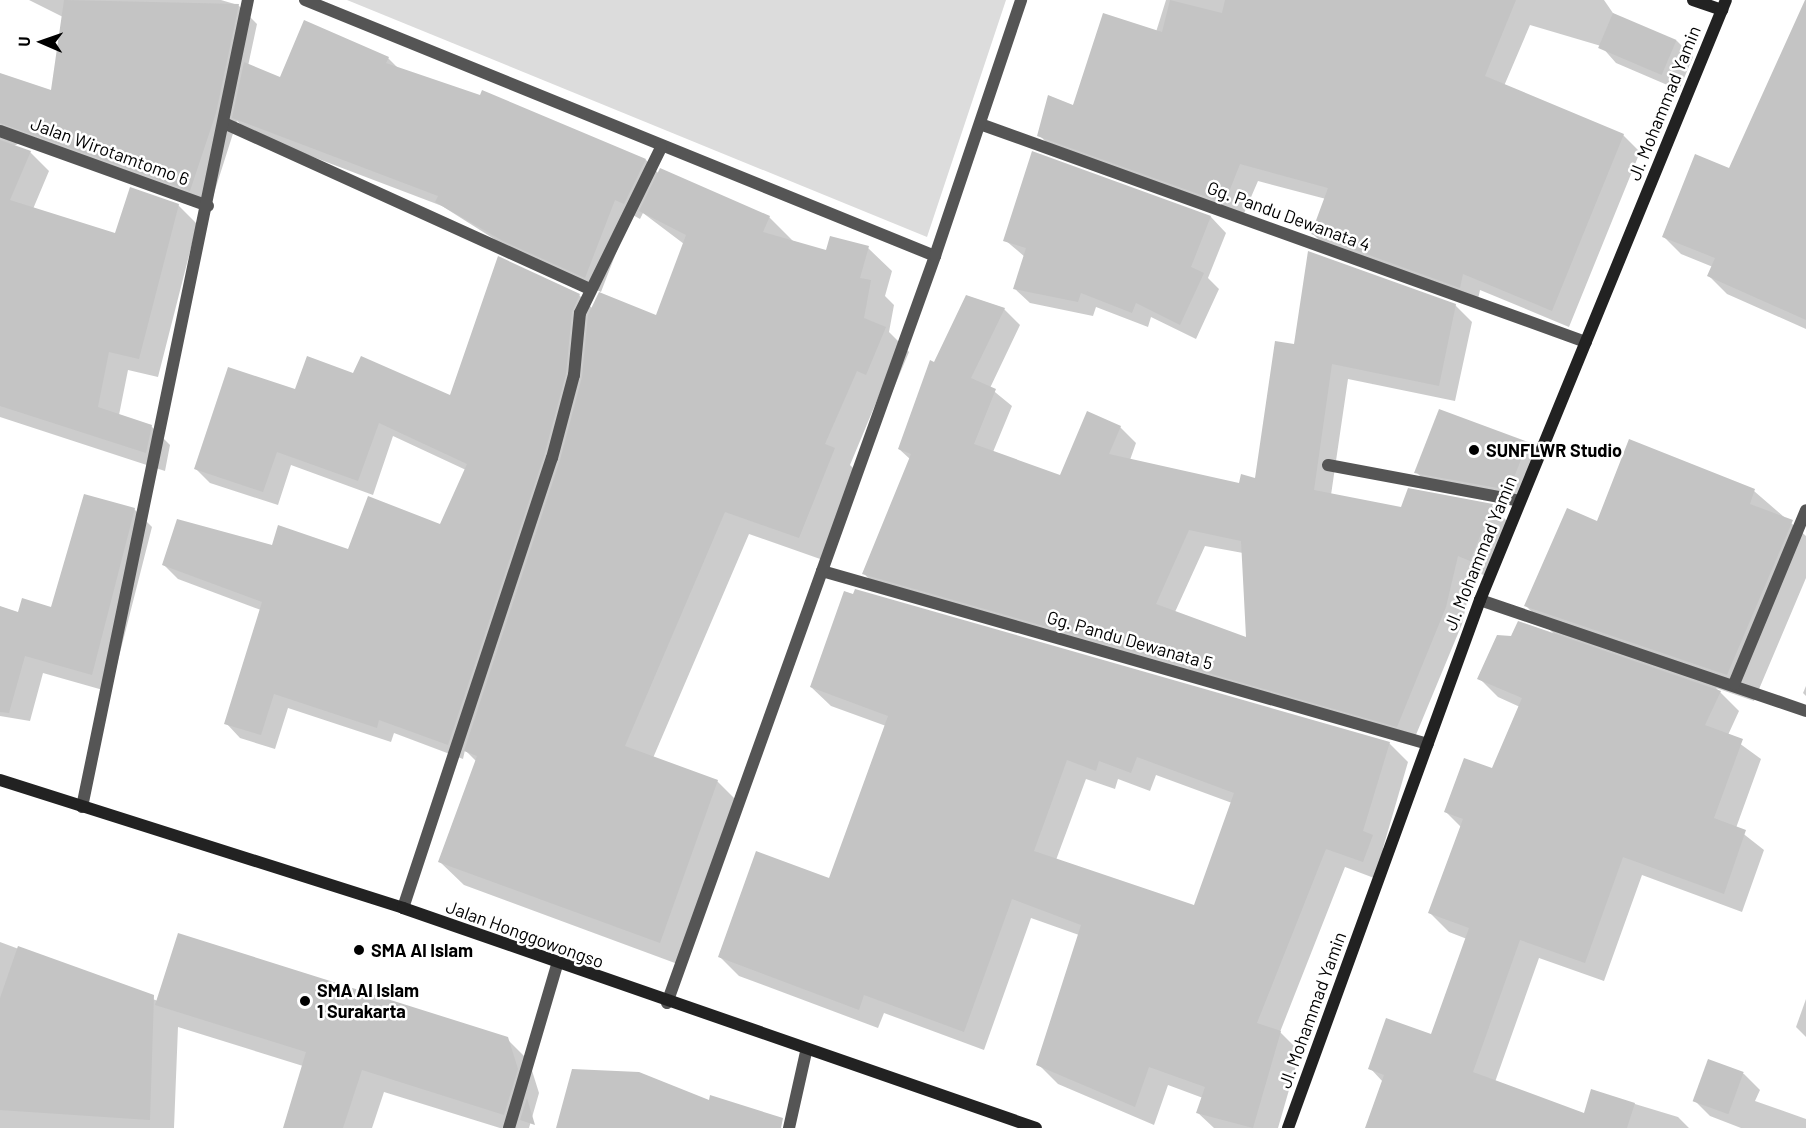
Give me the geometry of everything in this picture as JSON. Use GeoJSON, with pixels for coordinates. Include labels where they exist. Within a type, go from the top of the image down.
{"type":"FeatureCollection","features":[{"type":"Feature","properties":{"kind":"main road"},"geometry":{"type":"LineString","coordinates":[[1693,0],[1724,5]]}},
{"type":"Feature","properties":{"kind":"main road","name":"Jl. Mohammad Yamin"},"geometry":{"type":"LineString","coordinates":[[1288,1128],[1480,600],[1724,5]]}},
{"type":"Feature","properties":{"kind":"main road","name":"Jalan Honggowongso"},"geometry":{"type":"LineString","coordinates":[[0,780],[403,909],[806,1052],[1036,1128]]}},
{"type":"Feature","properties":{"kind":"street"},"geometry":{"type":"LineString","coordinates":[[82,807],[226,124],[248,0]]}},
{"type":"Feature","properties":{"kind":"street"},"geometry":{"type":"LineString","coordinates":[[305,0],[661,148],[935,256]]}},
{"type":"Feature","properties":{"kind":"street"},"geometry":{"type":"LineString","coordinates":[[666,1002],[935,256],[1021,0]]}},
{"type":"Feature","properties":{"kind":"street"},"geometry":{"type":"LineString","coordinates":[[226,124],[590,289]]}},
{"type":"Feature","properties":{"kind":"street","name":"Gg. Pandu Dewanata 4"},"geometry":{"type":"LineString","coordinates":[[980,124],[1586,342]]}},
{"type":"Feature","properties":{"kind":"street","name":"Jalan Wirotamtomo 6"},"geometry":{"type":"LineString","coordinates":[[0,131],[208,206]]}},
{"type":"Feature","properties":{"kind":"street"},"geometry":{"type":"LineString","coordinates":[[403,909],[552,458],[590,289],[661,148]]}},
{"type":"Feature","properties":{"kind":"street"},"geometry":{"type":"LineString","coordinates":[[1329,465],[1520,501]]}},
{"type":"Feature","properties":{"kind":"street"},"geometry":{"type":"LineString","coordinates":[[1734,684],[1806,510]]}},
{"type":"Feature","properties":{"kind":"street","name":"Gg. Pandu Dewanata 5"},"geometry":{"type":"LineString","coordinates":[[822,571],[1428,744]]}},
{"type":"Feature","properties":{"kind":"street"},"geometry":{"type":"LineString","coordinates":[[1480,600],[1734,684],[1806,711]]}},
{"type":"Feature","properties":{"kind":"street"},"geometry":{"type":"LineString","coordinates":[[509,1128],[557,965]]}},
{"type":"Feature","properties":{"kind":"street"},"geometry":{"type":"LineString","coordinates":[[789,1128],[806,1052]]}},
{"type":"Feature","properties":{"kind":"shaded area"},"geometry":{"type":"Polygon","coordinates":[[[347,0],[1006,0],[927,237],[347,0]]]}},
{"type":"Feature","properties":{"kind":"building"},"geometry":{"type":"Polygon","coordinates":[[[64,0],[239,4],[216,113],[190,191],[0,123],[0,73],[51,90],[64,0]]]}},
{"type":"Feature","properties":{"kind":"building"},"geometry":{"type":"Polygon","coordinates":[[[1170,0],[1222,13],[1225,0],[1516,0],[1485,76],[1624,134],[1552,311],[1463,274],[1460,288],[1311,234],[1328,188],[1240,164],[1225,202],[1218,201],[1037,136],[1048,95],[1073,105],[1103,13],[1162,32],[1170,0]]]}},
{"type":"Feature","properties":{"kind":"building"},"geometry":{"type":"Polygon","coordinates":[[[1805,0],[1806,320],[1707,276],[1715,258],[1662,237],[1695,154],[1729,168],[1805,0]]]}},
{"type":"Feature","properties":{"kind":"building"},"geometry":{"type":"Polygon","coordinates":[[[1613,13],[1677,40],[1662,75],[1598,48],[1613,13]]]}},
{"type":"Feature","properties":{"kind":"building"},"geometry":{"type":"Polygon","coordinates":[[[304,20],[389,57],[386,63],[480,95],[482,90],[646,159],[624,204],[615,200],[585,278],[503,241],[435,202],[438,196],[232,118],[244,62],[280,77],[304,20]]]}},
{"type":"Feature","properties":{"kind":"building"},"geometry":{"type":"Polygon","coordinates":[[[0,140],[31,151],[10,200],[115,233],[130,187],[179,204],[139,359],[109,352],[98,407],[152,425],[146,453],[0,406],[0,140]]]}},
{"type":"Feature","properties":{"kind":"building"},"geometry":{"type":"Polygon","coordinates":[[[1032,151],[1211,216],[1191,267],[1204,273],[1180,325],[1136,303],[1132,313],[1081,293],[1078,302],[1013,289],[1026,248],[1003,241],[1032,151]]]}},
{"type":"Feature","properties":{"kind":"building"},"geometry":{"type":"Polygon","coordinates":[[[660,168],[770,216],[763,232],[826,250],[830,236],[869,246],[860,278],[871,280],[864,318],[886,327],[866,375],[857,371],[825,444],[835,448],[799,538],[725,512],[625,746],[718,780],[660,943],[438,862],[477,756],[464,751],[560,460],[582,377],[588,315],[599,292],[656,315],[686,235],[639,211],[660,168]]]}},
{"type":"Feature","properties":{"kind":"building"},"geometry":{"type":"Polygon","coordinates":[[[1308,251],[1456,304],[1439,386],[1332,364],[1314,490],[1401,507],[1408,488],[1493,504],[1470,561],[1458,556],[1446,607],[1397,727],[862,574],[911,454],[898,449],[930,360],[934,362],[966,295],[1005,308],[971,378],[996,389],[974,444],[1060,475],[1087,411],[1121,426],[1109,454],[1239,483],[1241,474],[1255,478],[1275,341],[1294,344],[1308,251]],[[1189,530],[1156,604],[1246,637],[1241,541],[1189,530]]]}},
{"type":"Feature","properties":{"kind":"building"},"geometry":{"type":"Polygon","coordinates":[[[498,256],[580,294],[572,312],[566,374],[544,456],[448,745],[379,720],[377,728],[274,694],[261,735],[224,724],[262,602],[162,565],[177,519],[272,545],[278,525],[348,549],[368,496],[440,524],[467,464],[379,423],[358,481],[277,452],[263,492],[194,469],[228,367],[295,389],[307,356],[353,373],[361,356],[450,395],[498,256]]]}},
{"type":"Feature","properties":{"kind":"building","name":"SUNFLWR Studio"},"geometry":{"type":"Polygon","coordinates":[[[1439,409],[1528,442],[1509,490],[1414,473],[1439,409]]]}},
{"type":"Feature","properties":{"kind":"building"},"geometry":{"type":"Polygon","coordinates":[[[1629,439],[1755,489],[1750,504],[1793,520],[1727,675],[1524,606],[1567,508],[1597,521],[1629,439]]]}},
{"type":"Feature","properties":{"kind":"building"},"geometry":{"type":"Polygon","coordinates":[[[84,494],[135,508],[92,675],[25,656],[9,713],[0,712],[0,606],[18,612],[22,598],[51,607],[84,494]]]}},
{"type":"Feature","properties":{"kind":"building"},"geometry":{"type":"Polygon","coordinates":[[[855,589],[1390,742],[1363,831],[1373,835],[1363,862],[1326,849],[1257,1023],[1281,1031],[1253,1128],[1196,1113],[1205,1087],[1149,1067],[1135,1107],[1036,1065],[1081,925],[1012,899],[964,1032],[864,995],[859,1010],[718,957],[756,851],[829,878],[888,716],[810,687],[844,591],[853,594],[855,589]],[[1137,757],[1131,773],[1099,761],[1096,771],[1067,760],[1034,851],[1194,905],[1234,793],[1137,757]]]}},
{"type":"Feature","properties":{"kind":"building"},"geometry":{"type":"Polygon","coordinates":[[[1518,621],[1721,691],[1705,725],[1743,739],[1714,818],[1746,830],[1724,894],[1623,857],[1585,963],[1520,940],[1473,1072],[1584,1113],[1591,1089],[1635,1103],[1627,1128],[1365,1128],[1384,1075],[1368,1069],[1386,1018],[1431,1034],[1469,928],[1428,913],[1463,819],[1444,812],[1464,758],[1492,768],[1522,698],[1477,679],[1497,635],[1511,636],[1518,621]]]}},
{"type":"Feature","properties":{"kind":"building","name":"SMA Al Islam 1 Surakarta"},"geometry":{"type":"Polygon","coordinates":[[[178,933],[508,1037],[518,1069],[504,1115],[362,1070],[343,1128],[283,1128],[306,1052],[155,1005],[178,933]]]}},
{"type":"Feature","properties":{"kind":"building"},"geometry":{"type":"Polygon","coordinates":[[[18,946],[154,995],[150,1120],[0,1110],[0,998],[18,946]]]}},
{"type":"Feature","properties":{"kind":"building"},"geometry":{"type":"Polygon","coordinates":[[[1708,1059],[1744,1072],[1728,1114],[1693,1101],[1708,1059]]]}},
{"type":"Feature","properties":{"kind":"building"},"geometry":{"type":"Polygon","coordinates":[[[572,1069],[639,1072],[709,1100],[710,1095],[783,1118],[781,1128],[556,1128],[572,1069]]]}},
{"type":"Feature","properties":{"kind":"building"},"geometry":{"type":"Polygon","coordinates":[[[527,1098],[535,1125],[520,1120],[527,1098]]]}},
{"type":"Feature","properties":{"kind":"place","name":"SUNFLWR Studio"},"geometry":{"type":"Point","coordinates":[1474,450]}},
{"type":"Feature","properties":{"kind":"place","name":"SMA Al Islam"},"geometry":{"type":"Point","coordinates":[359,950]}},
{"type":"Feature","properties":{"kind":"place","name":"SMA Al Islam 1 Surakarta"},"geometry":{"type":"Point","coordinates":[305,1001]}}]}
